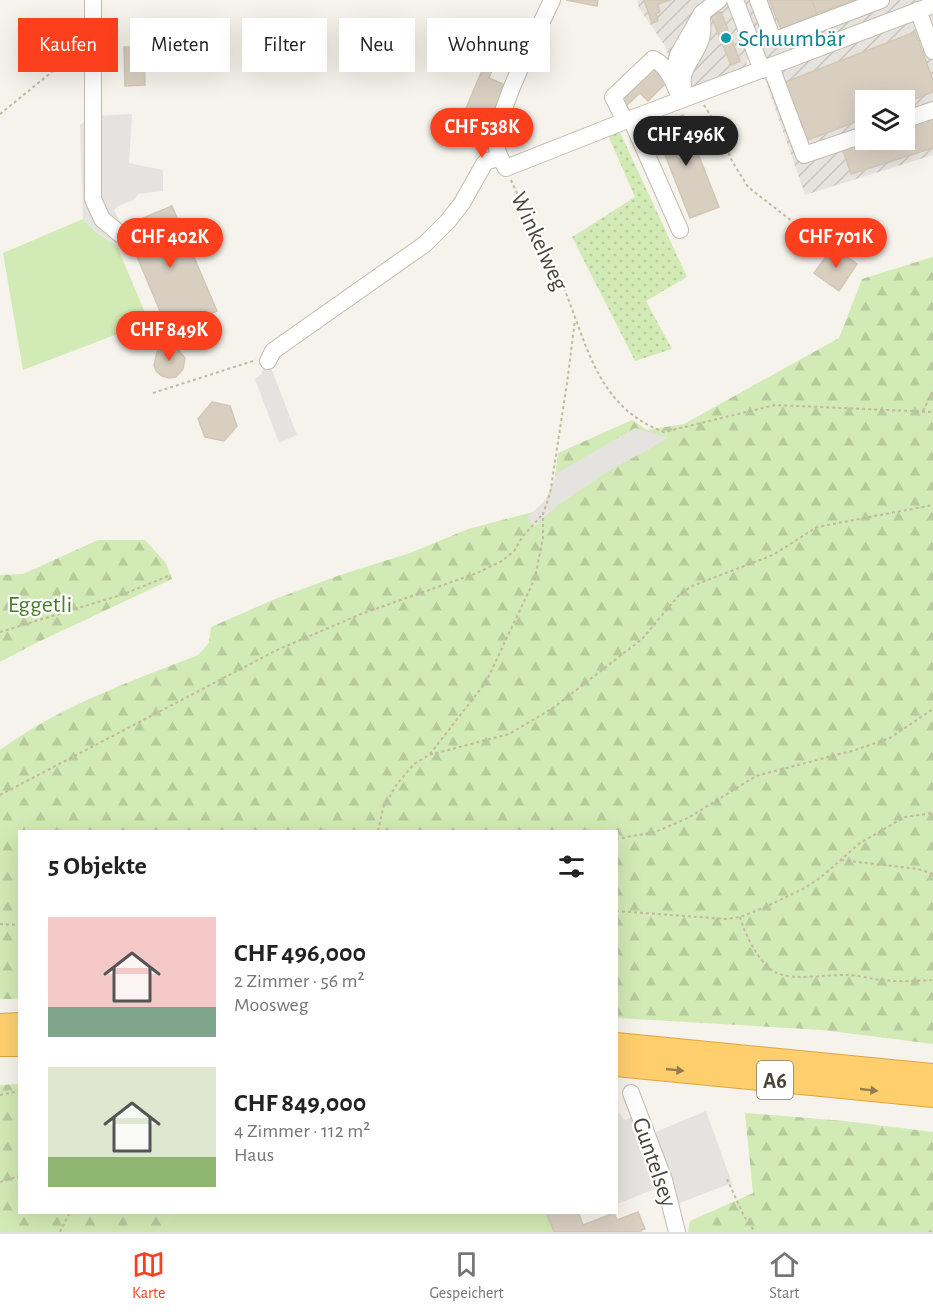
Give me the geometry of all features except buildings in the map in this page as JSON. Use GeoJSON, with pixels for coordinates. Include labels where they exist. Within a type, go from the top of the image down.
{"type":"FeatureCollection","features":[{"type":"Feature","properties":{"kind":"highway"},"geometry":{"type":"LineString","coordinates":[[0,1025],[18,1024]]}},
{"type":"Feature","properties":{"kind":"highway","name":"A6"},"geometry":{"type":"LineString","coordinates":[[618,1044],[933,1075]]}},
{"type":"Feature","properties":{"kind":"highway"},"geometry":{"type":"LineString","coordinates":[[0,1045],[18,1045]]}},
{"type":"Feature","properties":{"kind":"highway","name":"A6"},"geometry":{"type":"LineString","coordinates":[[618,1065],[933,1096]]}},
{"type":"Feature","properties":{"kind":"street"},"geometry":{"type":"LineString","coordinates":[[93,0],[93,18]]}},
{"type":"Feature","properties":{"kind":"street"},"geometry":{"type":"LineString","coordinates":[[503,163],[496,136],[501,118],[511,86],[552,0]]}},
{"type":"Feature","properties":{"kind":"street"},"geometry":{"type":"LineString","coordinates":[[689,96],[683,86],[676,60],[702,13],[721,0],[742,50]]}},
{"type":"Feature","properties":{"kind":"street"},"geometry":{"type":"LineString","coordinates":[[735,0],[804,155],[855,138]]}},
{"type":"Feature","properties":{"kind":"street"},"geometry":{"type":"LineString","coordinates":[[758,0],[772,37],[778,39],[881,0]]}},
{"type":"Feature","properties":{"kind":"street"},"geometry":{"type":"LineString","coordinates":[[268,361],[273,351],[425,244],[462,203],[484,164],[488,161],[503,163],[628,120],[925,8],[933,51]]}},
{"type":"Feature","properties":{"kind":"street"},"geometry":{"type":"LineString","coordinates":[[836,17],[837,42]]}},
{"type":"Feature","properties":{"kind":"street"},"geometry":{"type":"LineString","coordinates":[[680,230],[628,120],[613,97],[652,58],[660,62],[689,96]]}},
{"type":"Feature","properties":{"kind":"street"},"geometry":{"type":"LineString","coordinates":[[93,72],[93,199],[102,219],[120,234]]}},
{"type":"Feature","properties":{"kind":"street"},"geometry":{"type":"LineString","coordinates":[[915,116],[933,110]]}},
{"type":"Feature","properties":{"kind":"street","name":"Guntelsey"},"geometry":{"type":"LineString","coordinates":[[632,1093],[666,1187],[677,1232]]}},
{"type":"Feature","properties":{"kind":"path"},"geometry":{"type":"LineString","coordinates":[[0,114],[51,72]]}},
{"type":"Feature","properties":{"kind":"path"},"geometry":{"type":"LineString","coordinates":[[689,96],[717,126],[732,161],[748,187],[806,232],[841,246]]}},
{"type":"Feature","properties":{"kind":"path","name":"Winkelweg"},"geometry":{"type":"LineString","coordinates":[[503,163],[561,282],[597,374],[613,398],[633,417],[649,427],[664,432],[775,405],[923,411]]}},
{"type":"Feature","properties":{"kind":"path","name":"Winkelweg"},"geometry":{"type":"LineString","coordinates":[[543,513],[551,486],[575,317]]}},
{"type":"Feature","properties":{"kind":"path"},"geometry":{"type":"LineString","coordinates":[[153,393],[255,360],[268,361]]}},
{"type":"Feature","properties":{"kind":"path"},"geometry":{"type":"LineString","coordinates":[[933,390],[923,411],[933,412]]}},
{"type":"Feature","properties":{"kind":"path"},"geometry":{"type":"LineString","coordinates":[[378,830],[383,808],[397,784],[414,764],[429,755],[509,734],[553,708],[642,639],[679,595],[692,586],[773,555],[817,528],[933,505]]}},
{"type":"Feature","properties":{"kind":"path"},"geometry":{"type":"LineString","coordinates":[[429,755],[486,682],[535,578],[543,538],[543,513]]}},
{"type":"Feature","properties":{"kind":"path"},"geometry":{"type":"LineString","coordinates":[[0,795],[277,650],[361,614],[477,573],[502,561],[514,551],[523,536],[543,513]]}},
{"type":"Feature","properties":{"kind":"path"},"geometry":{"type":"LineString","coordinates":[[0,632],[124,594],[171,575]]}},
{"type":"Feature","properties":{"kind":"path"},"geometry":{"type":"LineString","coordinates":[[618,838],[655,832],[688,818],[756,776],[855,750],[890,738],[933,709]]}},
{"type":"Feature","properties":{"kind":"path"},"geometry":{"type":"LineString","coordinates":[[618,911],[726,919],[740,917],[803,889],[820,878],[860,843],[905,818],[933,813]]}},
{"type":"Feature","properties":{"kind":"path"},"geometry":{"type":"LineString","coordinates":[[841,860],[918,869],[933,874]]}},
{"type":"Feature","properties":{"kind":"path"},"geometry":{"type":"LineString","coordinates":[[740,917],[744,932],[756,952],[777,974],[852,975],[911,982],[933,980]]}},
{"type":"Feature","properties":{"kind":"path"},"geometry":{"type":"LineString","coordinates":[[0,924],[18,925]]}},
{"type":"Feature","properties":{"kind":"path"},"geometry":{"type":"LineString","coordinates":[[0,1095],[18,1091]]}},
{"type":"Feature","properties":{"kind":"path"},"geometry":{"type":"LineString","coordinates":[[0,1182],[18,1177]]}},
{"type":"Feature","properties":{"kind":"path"},"geometry":{"type":"LineString","coordinates":[[727,1179],[744,1216],[755,1232]]}},
{"type":"Feature","properties":{"kind":"path"},"geometry":{"type":"LineString","coordinates":[[60,1232],[69,1214]]}},
{"type":"Feature","properties":{"kind":"path"},"geometry":{"type":"LineString","coordinates":[[929,1232],[933,1230]]}},
{"type":"Feature","properties":{"kind":"shaded area"},"geometry":{"type":"Polygon","coordinates":[[[637,0],[728,0],[748,56],[746,67],[683,95],[665,46],[639,8],[637,0]]]}},
{"type":"Feature","properties":{"kind":"shaded area"},"geometry":{"type":"Polygon","coordinates":[[[735,0],[933,0],[933,155],[805,195],[735,0]]]}},
{"type":"Feature","properties":{"kind":"shaded area"},"geometry":{"type":"Polygon","coordinates":[[[132,114],[129,163],[163,170],[163,191],[138,194],[134,200],[114,210],[126,242],[118,247],[83,219],[80,125],[90,116],[132,114]]]}},
{"type":"Feature","properties":{"kind":"shaded area"},"geometry":{"type":"Polygon","coordinates":[[[263,362],[270,365],[297,435],[279,443],[255,379],[262,373],[263,362]]]}},
{"type":"Feature","properties":{"kind":"shaded area"},"geometry":{"type":"Polygon","coordinates":[[[635,428],[669,438],[607,472],[558,505],[534,527],[527,517],[548,498],[557,473],[635,428]]]}},
{"type":"Feature","properties":{"kind":"shaded area"},"geometry":{"type":"Polygon","coordinates":[[[706,1111],[732,1183],[677,1204],[651,1134],[706,1111]]]}},
{"type":"Feature","properties":{"kind":"shaded area"},"geometry":{"type":"Polygon","coordinates":[[[620,1113],[624,1120],[634,1116],[662,1186],[618,1204],[618,1114],[620,1113]]]}},
{"type":"Feature","properties":{"kind":"green space"},"geometry":{"type":"Polygon","coordinates":[[[618,128],[687,277],[646,301],[672,349],[635,361],[572,237],[635,197],[607,133],[618,128]]]}},
{"type":"Feature","properties":{"kind":"green space"},"geometry":{"type":"Polygon","coordinates":[[[83,219],[96,232],[117,246],[149,322],[23,370],[3,253],[83,219]]]}},
{"type":"Feature","properties":{"kind":"green space"},"geometry":{"type":"Polygon","coordinates":[[[933,257],[933,1044],[822,1030],[618,1018],[618,830],[18,830],[18,999],[0,999],[0,750],[23,734],[71,708],[121,685],[198,655],[209,643],[211,627],[275,599],[410,553],[468,529],[541,510],[555,478],[558,453],[632,420],[647,430],[684,424],[839,338],[862,279],[933,257]]]}},
{"type":"Feature","properties":{"kind":"green space","name":"Eggetli"},"geometry":{"type":"Polygon","coordinates":[[[98,540],[145,540],[166,563],[172,579],[0,662],[0,575],[23,574],[98,540]]]}},
{"type":"Feature","properties":{"kind":"green space"},"geometry":{"type":"Polygon","coordinates":[[[18,1084],[18,1214],[174,1214],[158,1232],[0,1232],[0,1085],[18,1084]]]}},
{"type":"Feature","properties":{"kind":"green space"},"geometry":{"type":"Polygon","coordinates":[[[745,1113],[845,1121],[933,1132],[933,1232],[688,1232],[690,1221],[753,1193],[745,1113]]]}},
{"type":"Feature","properties":{"kind":"green space"},"geometry":{"type":"Polygon","coordinates":[[[174,1214],[557,1214],[563,1232],[158,1232],[174,1214]]]}},
{"type":"Feature","properties":{"kind":"place","name":"Schuumbär"},"geometry":{"type":"Point","coordinates":[726,38]}}]}
